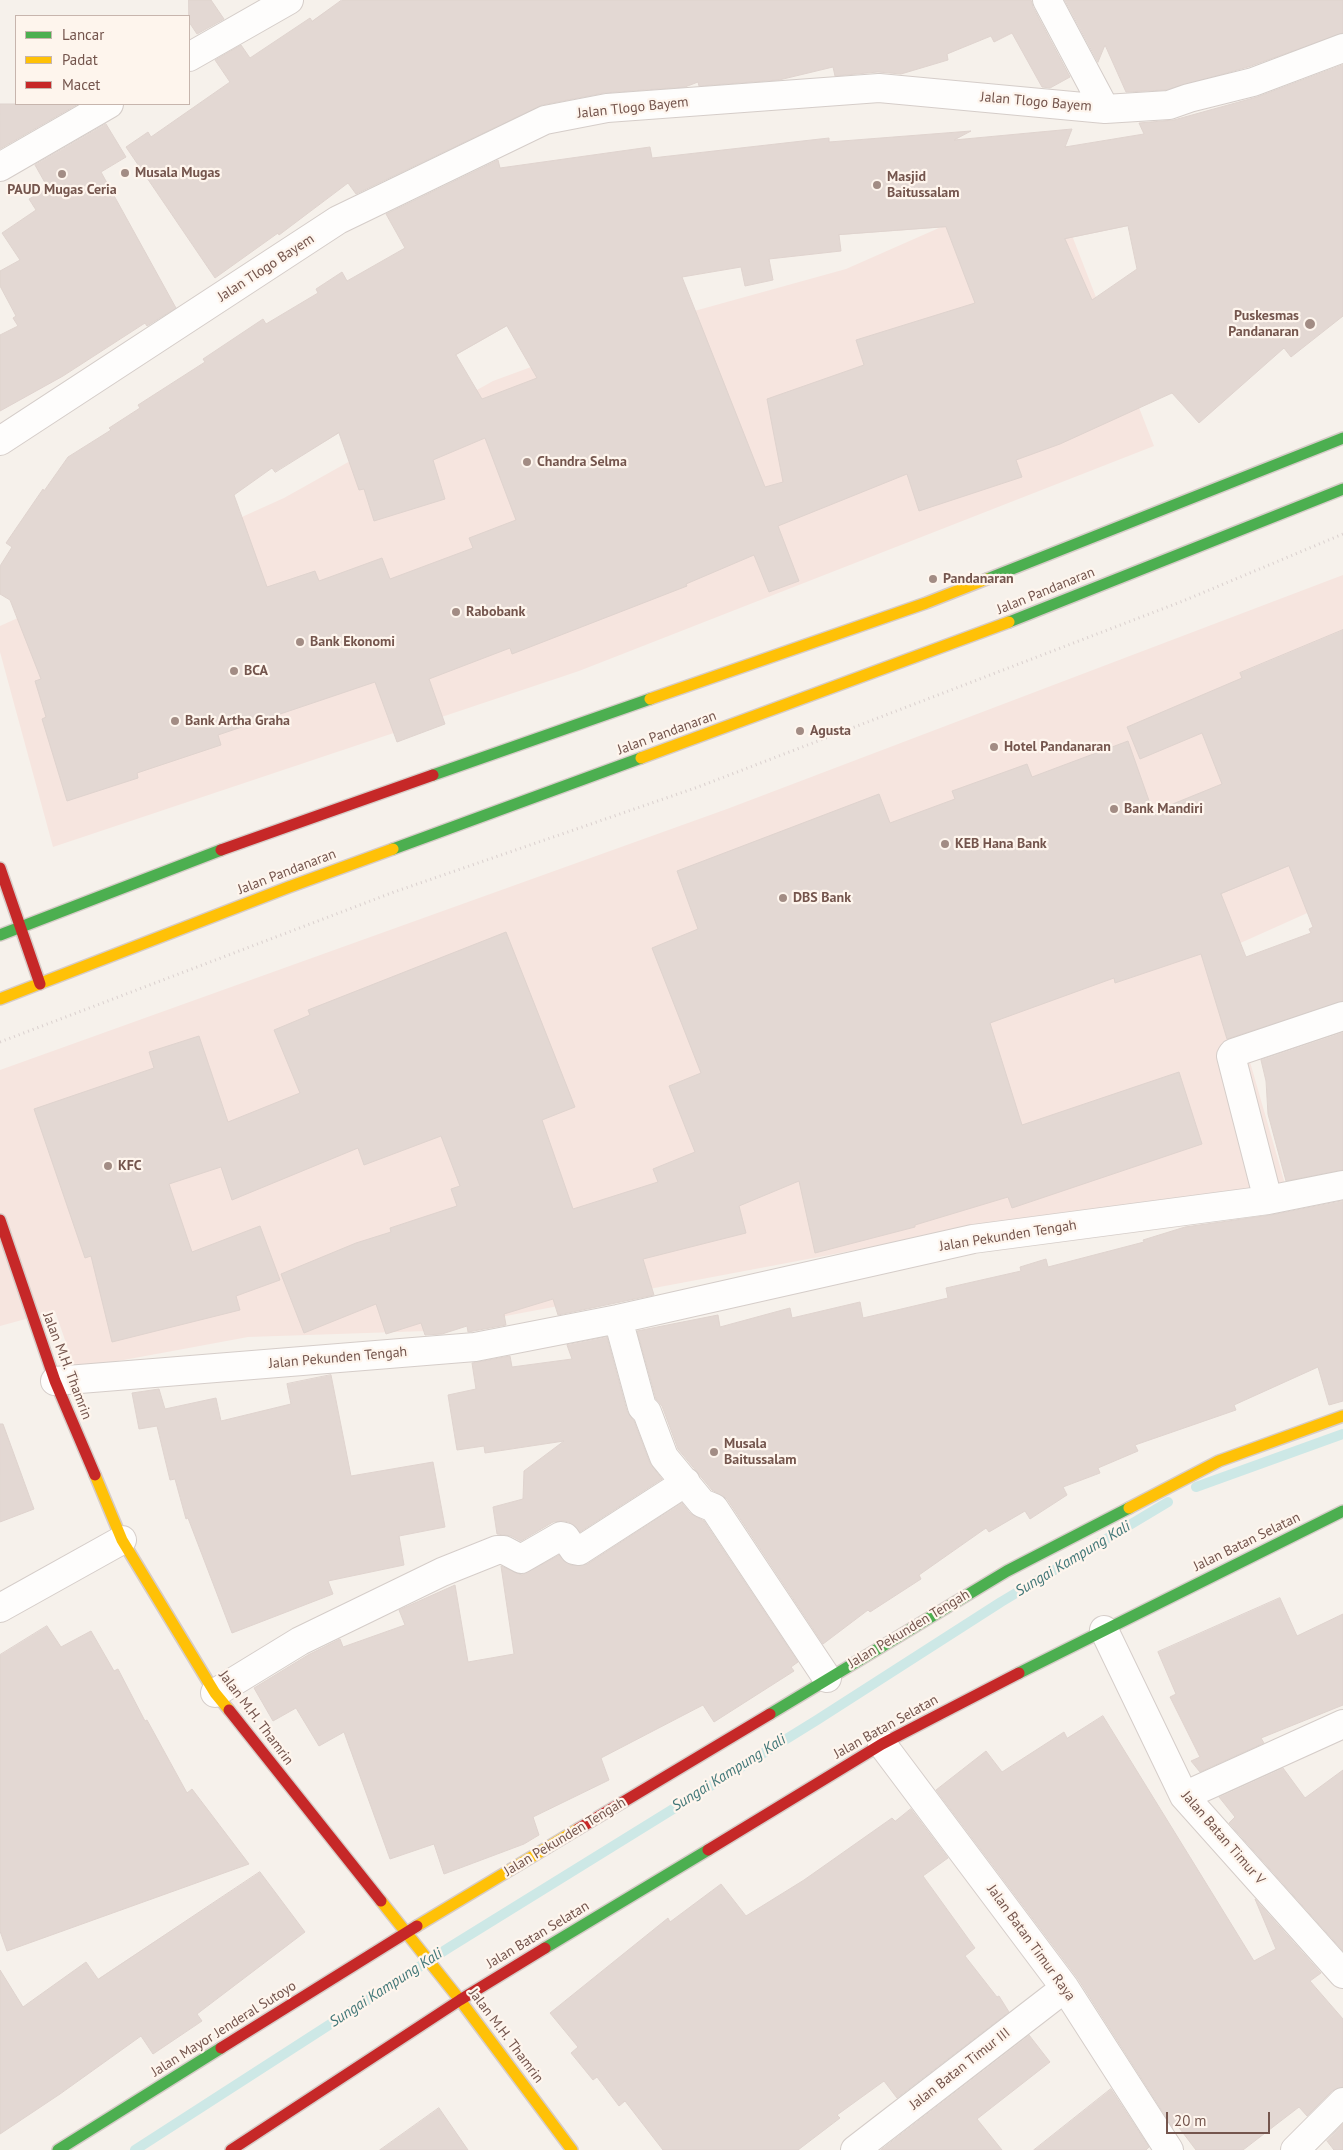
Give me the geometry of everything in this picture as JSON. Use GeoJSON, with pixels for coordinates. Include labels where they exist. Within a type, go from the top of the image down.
{"type":"FeatureCollection","features":[{"type":"Feature","properties":{"kind":"main road"},"geometry":{"type":"LineString","coordinates":[[1301,455],[1329,431]]}},
{"type":"Feature","properties":{"kind":"main road"},"geometry":{"type":"LineString","coordinates":[[0,935],[280,828],[926,603],[1343,438]]}},
{"type":"Feature","properties":{"kind":"main road","name":"Jalan Pandanaran"},"geometry":{"type":"LineString","coordinates":[[0,999],[289,887],[964,640],[1343,489]]}},
{"type":"Feature","properties":{"kind":"main road"},"geometry":{"type":"LineString","coordinates":[[0,868],[40,984]]}},
{"type":"Feature","properties":{"kind":"main road","name":"Jalan M.H. Thamrin"},"geometry":{"type":"LineString","coordinates":[[0,1220],[55,1381],[122,1540],[215,1693],[410,1937],[572,2150]]}},
{"type":"Feature","properties":{"kind":"main road","name":"Jalan Pekunden Tengah"},"geometry":{"type":"LineString","coordinates":[[410,1937],[827,1678],[1007,1570],[1210,1466],[1343,1416]]}},
{"type":"Feature","properties":{"kind":"main road","name":"Jalan Batan Selatan"},"geometry":{"type":"LineString","coordinates":[[231,2150],[456,1996],[882,1744],[1104,1630],[1343,1511]]}},
{"type":"Feature","properties":{"kind":"main road","name":"Jalan Mayor Jenderal Sutoyo"},"geometry":{"type":"LineString","coordinates":[[58,2150],[410,1937]]}},
{"type":"Feature","properties":{"kind":"street"},"geometry":{"type":"LineString","coordinates":[[190,56],[289,0]]}},
{"type":"Feature","properties":{"kind":"street"},"geometry":{"type":"LineString","coordinates":[[1046,0],[1105,109]]}},
{"type":"Feature","properties":{"kind":"street","name":"Jalan Tlogo Bayem"},"geometry":{"type":"LineString","coordinates":[[0,441],[338,220],[546,120],[607,108],[879,88],[1105,109],[1169,105],[1253,82],[1343,48]]}},
{"type":"Feature","properties":{"kind":"street"},"geometry":{"type":"LineString","coordinates":[[0,167],[107,105]]}},
{"type":"Feature","properties":{"kind":"street"},"geometry":{"type":"LineString","coordinates":[[1268,1200],[1231,1056],[1233,1053],[1343,1016]]}},
{"type":"Feature","properties":{"kind":"street","name":"Jalan Pekunden Tengah"},"geometry":{"type":"LineString","coordinates":[[55,1381],[475,1347],[618,1319],[973,1239],[1268,1200],[1343,1184]]}},
{"type":"Feature","properties":{"kind":"street"},"geometry":{"type":"LineString","coordinates":[[618,1319],[642,1407],[647,1412],[664,1456],[702,1503],[714,1508],[827,1678]]}},
{"type":"Feature","properties":{"kind":"street"},"geometry":{"type":"LineString","coordinates":[[215,1693],[300,1641],[442,1572],[497,1550],[504,1550],[521,1559],[562,1536],[565,1537],[574,1550],[579,1551],[686,1482]]}},
{"type":"Feature","properties":{"kind":"street"},"geometry":{"type":"LineString","coordinates":[[0,1608],[122,1540]]}},
{"type":"Feature","properties":{"kind":"street","name":"Jalan Batan Timur V"},"geometry":{"type":"LineString","coordinates":[[1104,1630],[1184,1796],[1343,1974]]}},
{"type":"Feature","properties":{"kind":"street"},"geometry":{"type":"LineString","coordinates":[[1184,1796],[1343,1724]]}},
{"type":"Feature","properties":{"kind":"street","name":"Jalan Batan Timur Raya"},"geometry":{"type":"LineString","coordinates":[[882,1744],[1065,1988],[1169,2150]]}},
{"type":"Feature","properties":{"kind":"street","name":"Jalan Batan Timur III"},"geometry":{"type":"LineString","coordinates":[[856,2150],[1065,1988]]}},
{"type":"Feature","properties":{"kind":"street"},"geometry":{"type":"LineString","coordinates":[[1295,2150],[1343,2102]]}},
{"type":"Feature","properties":{"kind":"path"},"geometry":{"type":"LineString","coordinates":[[0,1042],[394,892],[698,787],[1183,601],[1343,534]]}},
{"type":"Feature","properties":{"kind":"shaded area"},"geometry":{"type":"Polygon","coordinates":[[[1050,179],[1154,446],[579,671],[53,847],[0,652],[0,626],[284,498],[493,381],[651,323],[846,269],[1050,179]]]}},
{"type":"Feature","properties":{"kind":"shaded area"},"geometry":{"type":"Polygon","coordinates":[[[1343,575],[1343,897],[1227,949],[1268,1046],[1248,1055],[1285,1184],[1031,1217],[426,1331],[248,1337],[75,1369],[55,1311],[0,1326],[0,1070],[727,809],[1343,575]]]}},
{"type":"Feature","properties":{"kind":"building"},"geometry":{"type":"Polygon","coordinates":[[[189,0],[211,0],[224,19],[197,34],[190,24],[189,0]]]}},
{"type":"Feature","properties":{"kind":"building"},"geometry":{"type":"Polygon","coordinates":[[[342,0],[1031,0],[1070,77],[1050,88],[1042,87],[1012,33],[994,42],[991,36],[947,54],[948,60],[901,74],[878,72],[835,76],[833,67],[779,80],[699,86],[698,82],[685,87],[604,93],[542,105],[356,194],[348,183],[279,235],[278,233],[215,278],[126,147],[148,132],[151,137],[230,82],[215,60],[241,45],[250,58],[310,18],[312,21],[342,0]]]}},
{"type":"Feature","properties":{"kind":"building"},"geometry":{"type":"Polygon","coordinates":[[[1065,0],[1343,0],[1343,33],[1248,67],[1166,90],[1126,92],[1105,45],[1098,62],[1065,0]]]}},
{"type":"Feature","properties":{"kind":"building"},"geometry":{"type":"Polygon","coordinates":[[[1343,65],[1343,316],[1291,357],[1284,348],[1199,423],[1172,393],[1060,444],[1016,460],[1022,477],[919,511],[907,474],[778,526],[799,581],[769,592],[754,555],[686,584],[687,586],[512,654],[510,648],[429,679],[445,724],[397,742],[375,682],[218,735],[221,745],[137,773],[138,778],[67,801],[42,719],[46,717],[35,681],[41,679],[10,600],[0,594],[0,566],[12,547],[6,543],[43,489],[44,491],[68,457],[111,430],[109,428],[140,408],[138,405],[205,362],[203,359],[263,319],[266,324],[318,293],[316,289],[342,272],[347,281],[405,248],[386,214],[498,160],[500,168],[650,147],[652,158],[829,138],[829,142],[971,131],[954,140],[1072,129],[1065,147],[1144,134],[1139,123],[1174,120],[1257,97],[1343,65]],[[1128,226],[1065,239],[1092,300],[1137,269],[1128,226]],[[946,227],[839,235],[841,251],[769,259],[773,280],[745,286],[741,267],[682,277],[765,487],[783,482],[767,399],[864,365],[856,340],[975,303],[946,227]],[[507,326],[456,355],[482,399],[537,378],[507,326]],[[339,433],[275,472],[272,468],[234,495],[267,587],[315,571],[319,581],[382,558],[390,579],[473,548],[469,538],[516,520],[485,438],[433,460],[445,499],[374,521],[364,489],[359,490],[339,433]]]}},
{"type":"Feature","properties":{"kind":"building"},"geometry":{"type":"Polygon","coordinates":[[[0,104],[76,105],[0,149],[0,104]]]}},
{"type":"Feature","properties":{"kind":"building"},"geometry":{"type":"Polygon","coordinates":[[[106,124],[126,157],[101,172],[176,308],[147,326],[145,323],[63,376],[0,411],[0,335],[18,326],[13,318],[16,316],[0,286],[0,271],[20,260],[2,233],[36,210],[29,199],[48,188],[35,165],[106,124]]]}},
{"type":"Feature","properties":{"kind":"building"},"geometry":{"type":"Polygon","coordinates":[[[1343,630],[1343,1001],[1227,1039],[1201,954],[1115,983],[1114,978],[990,1023],[1022,1125],[1179,1072],[1202,1144],[1012,1208],[1008,1197],[915,1225],[915,1227],[815,1253],[799,1181],[739,1206],[746,1233],[643,1259],[654,1295],[558,1315],[553,1299],[504,1314],[506,1325],[468,1332],[467,1326],[442,1334],[425,1335],[421,1323],[386,1334],[376,1304],[304,1333],[281,1274],[356,1243],[391,1232],[390,1228],[457,1206],[451,1189],[460,1186],[441,1136],[364,1165],[358,1148],[232,1200],[221,1167],[169,1184],[192,1252],[260,1226],[280,1280],[236,1296],[240,1310],[112,1342],[91,1256],[85,1258],[34,1109],[154,1068],[149,1052],[199,1036],[228,1122],[300,1093],[274,1030],[310,1015],[308,1010],[506,932],[575,1107],[542,1120],[573,1209],[658,1182],[653,1169],[695,1152],[669,1086],[701,1073],[652,948],[698,929],[677,871],[879,794],[890,823],[955,799],[952,791],[1027,764],[1032,777],[1128,741],[1153,812],[1222,784],[1202,733],[1140,759],[1127,727],[1242,678],[1240,673],[1343,630]],[[1289,866],[1221,894],[1246,957],[1311,933],[1309,929],[1313,927],[1289,866]]]}},
{"type":"Feature","properties":{"kind":"building"},"geometry":{"type":"Polygon","coordinates":[[[1343,1032],[1343,1170],[1286,1181],[1268,1114],[1266,1081],[1261,1060],[1343,1032]]]}},
{"type":"Feature","properties":{"kind":"building"},"geometry":{"type":"Polygon","coordinates":[[[1343,1201],[1343,1401],[1329,1405],[1318,1367],[1234,1405],[1236,1410],[1135,1445],[1138,1451],[1098,1468],[1100,1473],[1063,1487],[1067,1495],[1030,1519],[1025,1511],[989,1532],[986,1528],[919,1575],[921,1579],[870,1612],[868,1610],[823,1644],[727,1499],[712,1490],[678,1449],[662,1406],[656,1399],[637,1331],[718,1315],[720,1327],[790,1308],[792,1318],[860,1302],[863,1318],[948,1298],[946,1288],[1021,1271],[1020,1267],[1046,1259],[1048,1267],[1144,1242],[1143,1240],[1185,1227],[1271,1215],[1343,1201]]]}},
{"type":"Feature","properties":{"kind":"building"},"geometry":{"type":"Polygon","coordinates":[[[607,1337],[627,1411],[634,1421],[650,1463],[662,1479],[580,1532],[569,1522],[564,1521],[553,1522],[521,1541],[511,1536],[497,1534],[493,1507],[523,1499],[524,1471],[564,1441],[485,1453],[484,1446],[457,1450],[448,1395],[476,1389],[472,1363],[510,1356],[512,1367],[572,1359],[567,1345],[607,1337]]]}},
{"type":"Feature","properties":{"kind":"building"},"geometry":{"type":"Polygon","coordinates":[[[331,1375],[351,1476],[433,1462],[445,1527],[399,1536],[404,1565],[328,1581],[333,1594],[232,1633],[188,1518],[186,1519],[175,1479],[170,1480],[157,1426],[139,1429],[132,1393],[159,1389],[165,1409],[216,1398],[221,1421],[291,1404],[287,1384],[331,1375]]]}},
{"type":"Feature","properties":{"kind":"building"},"geometry":{"type":"Polygon","coordinates":[[[0,1424],[3,1424],[34,1509],[0,1522],[0,1424]]]}},
{"type":"Feature","properties":{"kind":"building"},"geometry":{"type":"Polygon","coordinates":[[[682,1503],[690,1513],[704,1521],[798,1662],[791,1667],[794,1671],[714,1722],[703,1705],[601,1758],[609,1780],[533,1817],[539,1835],[524,1844],[444,1874],[434,1844],[390,1859],[344,1732],[319,1746],[296,1708],[273,1721],[254,1688],[308,1655],[340,1639],[343,1647],[405,1625],[399,1610],[455,1585],[468,1662],[514,1654],[501,1566],[522,1575],[559,1555],[571,1565],[587,1564],[682,1503]]]}},
{"type":"Feature","properties":{"kind":"building"},"geometry":{"type":"Polygon","coordinates":[[[1280,1598],[1297,1636],[1343,1614],[1343,1705],[1261,1738],[1264,1743],[1200,1772],[1191,1761],[1200,1757],[1170,1697],[1176,1694],[1158,1652],[1280,1598]]]}},
{"type":"Feature","properties":{"kind":"building"},"geometry":{"type":"Polygon","coordinates":[[[47,1626],[61,1647],[91,1631],[114,1671],[118,1669],[145,1721],[147,1720],[187,1793],[192,1789],[249,1864],[7,1951],[0,1931],[0,1655],[47,1626]]]}},
{"type":"Feature","properties":{"kind":"building"},"geometry":{"type":"Polygon","coordinates":[[[1103,1716],[1254,1961],[1276,1949],[1255,1899],[1321,1973],[1310,1981],[1343,2019],[1343,2087],[1332,2091],[1307,2116],[1299,2107],[1243,2150],[1196,2150],[1177,2125],[1173,2128],[1078,1979],[936,1790],[986,1751],[1002,1772],[1064,1732],[1067,1738],[1103,1716]]]}},
{"type":"Feature","properties":{"kind":"building"},"geometry":{"type":"Polygon","coordinates":[[[1283,1768],[1305,1798],[1343,1770],[1343,1951],[1229,1823],[1235,1817],[1219,1797],[1283,1768]]]}},
{"type":"Feature","properties":{"kind":"building"},"geometry":{"type":"Polygon","coordinates":[[[911,1809],[948,1858],[923,1876],[975,1948],[965,1956],[997,1997],[999,1996],[1009,2012],[897,2098],[884,2081],[837,2115],[840,2118],[798,2150],[663,2150],[625,2101],[619,2106],[597,2077],[593,2080],[571,2053],[578,2047],[550,2013],[668,1918],[670,1922],[721,1884],[746,1916],[804,1880],[892,1818],[895,1821],[911,1809]]]}},
{"type":"Feature","properties":{"kind":"building"},"geometry":{"type":"Polygon","coordinates":[[[260,1872],[305,1932],[197,2014],[202,2021],[153,2054],[141,2036],[0,2134],[0,1970],[23,2007],[86,1962],[98,1979],[260,1872]]]}},
{"type":"Feature","properties":{"kind":"building"},"geometry":{"type":"Polygon","coordinates":[[[1029,2035],[1050,2062],[977,2119],[1002,2150],[881,2150],[1029,2035]]]}},
{"type":"Feature","properties":{"kind":"building"},"geometry":{"type":"Polygon","coordinates":[[[1111,2089],[1149,2147],[1146,2150],[1034,2150],[1111,2089]]]}},
{"type":"Feature","properties":{"kind":"building"},"geometry":{"type":"Polygon","coordinates":[[[439,2108],[468,2150],[380,2150],[439,2108]]]}},
{"type":"Feature","properties":{"kind":"building"},"geometry":{"type":"Polygon","coordinates":[[[1343,2124],[1343,2150],[1334,2150],[1327,2141],[1343,2124]]]}},
{"type":"Feature","properties":{"kind":"waterway","name":"Sungai Kampung Kali"},"geometry":{"type":"LineString","coordinates":[[1196,1487],[1343,1434]]}},
{"type":"Feature","properties":{"kind":"waterway","name":"Sungai Kampung Kali"},"geometry":{"type":"LineString","coordinates":[[135,2150],[450,1947],[817,1720],[1001,1602],[1168,1502]]}},
{"type":"Feature","properties":{"kind":"traffic: fast"},"geometry":{"type":"LineString","coordinates":[[987,579],[1343,438]]}},
{"type":"Feature","properties":{"kind":"traffic: fast"},"geometry":{"type":"LineString","coordinates":[[1009,622],[1343,489]]}},
{"type":"Feature","properties":{"kind":"traffic: fast"},"geometry":{"type":"LineString","coordinates":[[433,775],[650,699]]}},
{"type":"Feature","properties":{"kind":"traffic: fast"},"geometry":{"type":"LineString","coordinates":[[393,849],[641,758]]}},
{"type":"Feature","properties":{"kind":"traffic: fast"},"geometry":{"type":"LineString","coordinates":[[0,935],[221,850]]}},
{"type":"Feature","properties":{"kind":"traffic: fast"},"geometry":{"type":"LineString","coordinates":[[770,1714],[1007,1571],[1129,1508]]}},
{"type":"Feature","properties":{"kind":"traffic: fast"},"geometry":{"type":"LineString","coordinates":[[1019,1673],[1343,1511]]}},
{"type":"Feature","properties":{"kind":"traffic: fast"},"geometry":{"type":"LineString","coordinates":[[545,1948],[708,1850]]}},
{"type":"Feature","properties":{"kind":"traffic: fast"},"geometry":{"type":"LineString","coordinates":[[58,2150],[221,2048]]}},
{"type":"Feature","properties":{"kind":"traffic: slow"},"geometry":{"type":"LineString","coordinates":[[650,699],[926,603],[987,579]]}},
{"type":"Feature","properties":{"kind":"traffic: slow"},"geometry":{"type":"LineString","coordinates":[[641,758],[1009,622]]}},
{"type":"Feature","properties":{"kind":"traffic: slow"},"geometry":{"type":"LineString","coordinates":[[0,999],[289,887],[393,849]]}},
{"type":"Feature","properties":{"kind":"traffic: slow"},"geometry":{"type":"LineString","coordinates":[[1129,1508],[1219,1461],[1343,1416]]}},
{"type":"Feature","properties":{"kind":"traffic: slow"},"geometry":{"type":"LineString","coordinates":[[95,1475],[122,1540],[215,1693],[229,1710]]}},
{"type":"Feature","properties":{"kind":"traffic: slow"},"geometry":{"type":"LineString","coordinates":[[417,1926],[578,1829]]}},
{"type":"Feature","properties":{"kind":"traffic: slow"},"geometry":{"type":"LineString","coordinates":[[381,1901],[460,2000],[572,2150]]}},
{"type":"Feature","properties":{"kind":"traffic: jam"},"geometry":{"type":"LineString","coordinates":[[221,850],[433,775]]}},
{"type":"Feature","properties":{"kind":"traffic: jam"},"geometry":{"type":"LineString","coordinates":[[0,868],[40,984]]}},
{"type":"Feature","properties":{"kind":"traffic: jam"},"geometry":{"type":"LineString","coordinates":[[0,1220],[55,1381],[95,1475]]}},
{"type":"Feature","properties":{"kind":"traffic: jam"},"geometry":{"type":"LineString","coordinates":[[708,1850],[882,1744],[1019,1673]]}},
{"type":"Feature","properties":{"kind":"traffic: jam"},"geometry":{"type":"LineString","coordinates":[[229,1710],[381,1901]]}},
{"type":"Feature","properties":{"kind":"traffic: jam"},"geometry":{"type":"LineString","coordinates":[[578,1829],[770,1714]]}},
{"type":"Feature","properties":{"kind":"traffic: jam"},"geometry":{"type":"LineString","coordinates":[[221,2048],[417,1926]]}},
{"type":"Feature","properties":{"kind":"traffic: jam"},"geometry":{"type":"LineString","coordinates":[[231,2150],[460,2000],[545,1948]]}},
{"type":"Feature","properties":{"kind":"place","name":"Musala Mugas"},"geometry":{"type":"Point","coordinates":[125,173]}},
{"type":"Feature","properties":{"kind":"place","name":"PAUD Mugas Ceria"},"geometry":{"type":"Point","coordinates":[62,174]}},
{"type":"Feature","properties":{"kind":"place","name":"Masjid Baitussalam"},"geometry":{"type":"Point","coordinates":[877,185]}},
{"type":"Feature","properties":{"kind":"place","name":"Puskesmas Pandanaran"},"geometry":{"type":"Point","coordinates":[1310,324]}},
{"type":"Feature","properties":{"kind":"place","name":"Chandra Selma"},"geometry":{"type":"Point","coordinates":[527,462]}},
{"type":"Feature","properties":{"kind":"place","name":"Pandanaran"},"geometry":{"type":"Point","coordinates":[933,579]}},
{"type":"Feature","properties":{"kind":"place","name":"Rabobank"},"geometry":{"type":"Point","coordinates":[456,612]}},
{"type":"Feature","properties":{"kind":"place","name":"Bank Ekonomi"},"geometry":{"type":"Point","coordinates":[300,642]}},
{"type":"Feature","properties":{"kind":"place","name":"BCA"},"geometry":{"type":"Point","coordinates":[234,671]}},
{"type":"Feature","properties":{"kind":"place","name":"Bank Artha Graha"},"geometry":{"type":"Point","coordinates":[175,721]}},
{"type":"Feature","properties":{"kind":"place","name":"Agusta"},"geometry":{"type":"Point","coordinates":[800,731]}},
{"type":"Feature","properties":{"kind":"place","name":"Hotel Pandanaran"},"geometry":{"type":"Point","coordinates":[994,747]}},
{"type":"Feature","properties":{"kind":"place","name":"Bank Mandiri"},"geometry":{"type":"Point","coordinates":[1114,809]}},
{"type":"Feature","properties":{"kind":"place","name":"KEB Hana Bank"},"geometry":{"type":"Point","coordinates":[945,844]}},
{"type":"Feature","properties":{"kind":"place","name":"DBS Bank"},"geometry":{"type":"Point","coordinates":[783,898]}},
{"type":"Feature","properties":{"kind":"place","name":"KFC"},"geometry":{"type":"Point","coordinates":[108,1166]}},
{"type":"Feature","properties":{"kind":"place","name":"Musala Baitussalam"},"geometry":{"type":"Point","coordinates":[714,1452]}}]}
